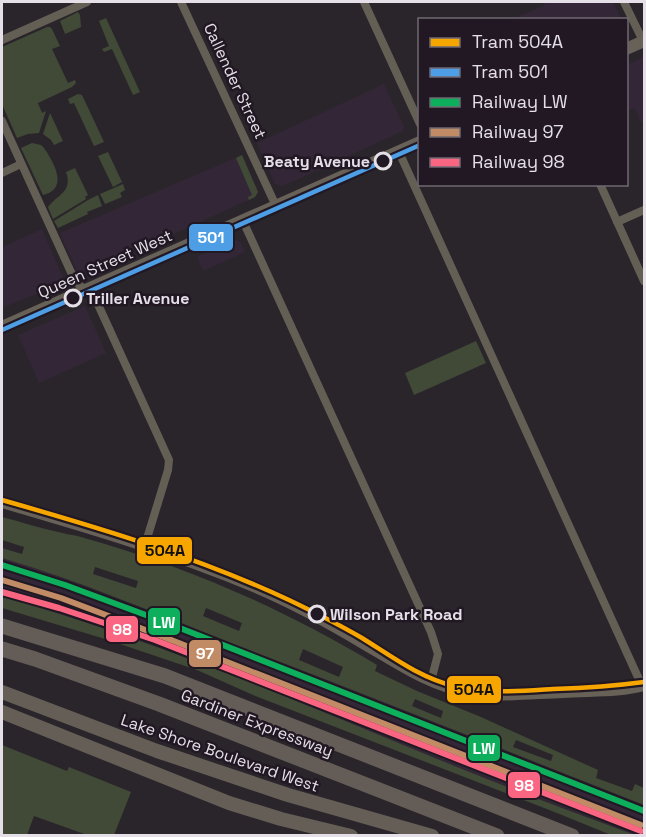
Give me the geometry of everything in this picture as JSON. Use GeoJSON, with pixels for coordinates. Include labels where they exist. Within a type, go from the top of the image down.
{"type":"FeatureCollection","features":[{"type":"Feature","properties":{"kind":"highway","name":"Gardiner Expressway"},"geometry":{"type":"LineString","coordinates":[[2,626],[165,675],[572,836]]}},
{"type":"Feature","properties":{"kind":"highway","name":"Gardiner Expressway"},"geometry":{"type":"LineString","coordinates":[[2,649],[159,704],[497,836]]}},
{"type":"Feature","properties":{"kind":"highway","name":"Lake Shore Boulevard West"},"geometry":{"type":"LineString","coordinates":[[2,692],[157,751],[288,795],[432,836]]}},
{"type":"Feature","properties":{"kind":"highway"},"geometry":{"type":"LineString","coordinates":[[2,712],[229,803],[281,819],[351,836]]}},
{"type":"Feature","properties":{"kind":"main road"},"geometry":{"type":"LineString","coordinates":[[628,49],[644,41]]}},
{"type":"Feature","properties":{"kind":"main road","name":"Queen Street West"},"geometry":{"type":"LineString","coordinates":[[2,327],[418,143]]}},
{"type":"Feature","properties":{"kind":"main road"},"geometry":{"type":"LineString","coordinates":[[2,502],[145,545],[214,570],[294,604],[404,667],[446,687],[469,692],[500,694],[643,686]]}},
{"type":"Feature","properties":{"kind":"street"},"geometry":{"type":"LineString","coordinates":[[2,40],[87,2]]}},
{"type":"Feature","properties":{"kind":"street","name":"Callender Street"},"geometry":{"type":"LineString","coordinates":[[181,2],[276,206]]}},
{"type":"Feature","properties":{"kind":"street"},"geometry":{"type":"LineString","coordinates":[[364,2],[418,120]]}},
{"type":"Feature","properties":{"kind":"street"},"geometry":{"type":"LineString","coordinates":[[624,2],[644,41]]}},
{"type":"Feature","properties":{"kind":"street"},"geometry":{"type":"LineString","coordinates":[[2,121],[75,281],[96,300],[169,460],[145,545]]}},
{"type":"Feature","properties":{"kind":"street"},"geometry":{"type":"LineString","coordinates":[[399,152],[643,686]]}},
{"type":"Feature","properties":{"kind":"street"},"geometry":{"type":"LineString","coordinates":[[2,173],[21,164]]}},
{"type":"Feature","properties":{"kind":"street"},"geometry":{"type":"LineString","coordinates":[[601,186],[645,281]]}},
{"type":"Feature","properties":{"kind":"street"},"geometry":{"type":"LineString","coordinates":[[617,222],[645,210]]}},
{"type":"Feature","properties":{"kind":"street"},"geometry":{"type":"LineString","coordinates":[[243,221],[431,632],[438,654],[431,681]]}},
{"type":"Feature","properties":{"kind":"shaded area"},"geometry":{"type":"Polygon","coordinates":[[[543,2],[613,2],[621,18],[515,18],[545,5],[543,2]]]}},
{"type":"Feature","properties":{"kind":"shaded area"},"geometry":{"type":"Polygon","coordinates":[[[644,57],[644,121],[641,123],[635,108],[628,111],[628,64],[644,57]]]}},
{"type":"Feature","properties":{"kind":"shaded area"},"geometry":{"type":"Polygon","coordinates":[[[384,84],[404,127],[403,131],[283,186],[275,184],[257,143],[384,84]]]}},
{"type":"Feature","properties":{"kind":"shaded area"},"geometry":{"type":"Polygon","coordinates":[[[242,155],[257,188],[255,197],[165,238],[78,273],[60,233],[242,155]]]}},
{"type":"Feature","properties":{"kind":"shaded area"},"geometry":{"type":"Polygon","coordinates":[[[42,229],[65,282],[2,308],[2,247],[42,229]]]}},
{"type":"Feature","properties":{"kind":"shaded area"},"geometry":{"type":"Polygon","coordinates":[[[236,240],[241,243],[245,252],[203,271],[197,257],[236,240]]]}},
{"type":"Feature","properties":{"kind":"shaded area"},"geometry":{"type":"Polygon","coordinates":[[[85,306],[106,353],[39,383],[18,335],[85,306]]]}},
{"type":"Feature","properties":{"kind":"shaded area"},"geometry":{"type":"Polygon","coordinates":[[[2,558],[33,567],[159,614],[644,805],[644,835],[635,835],[459,768],[169,651],[96,625],[2,597],[2,558]]]}},
{"type":"Feature","properties":{"kind":"green space"},"geometry":{"type":"Polygon","coordinates":[[[78,12],[81,27],[65,34],[60,21],[78,12]]]}},
{"type":"Feature","properties":{"kind":"green space"},"geometry":{"type":"Polygon","coordinates":[[[106,18],[140,92],[133,95],[112,49],[104,52],[102,49],[109,46],[99,21],[106,18]]]}},
{"type":"Feature","properties":{"kind":"green space"},"geometry":{"type":"Polygon","coordinates":[[[47,27],[52,29],[60,46],[52,49],[68,83],[75,80],[76,83],[38,103],[42,113],[46,111],[39,133],[17,138],[2,104],[2,47],[47,27]]]}},
{"type":"Feature","properties":{"kind":"green space"},"geometry":{"type":"Polygon","coordinates":[[[78,94],[82,95],[104,142],[94,146],[74,103],[70,104],[68,99],[78,94]]]}},
{"type":"Feature","properties":{"kind":"green space"},"geometry":{"type":"Polygon","coordinates":[[[50,113],[63,141],[54,145],[43,134],[50,113]]]}},
{"type":"Feature","properties":{"kind":"green space"},"geometry":{"type":"Polygon","coordinates":[[[32,143],[44,148],[57,173],[55,188],[43,195],[21,148],[32,143]]]}},
{"type":"Feature","properties":{"kind":"green space"},"geometry":{"type":"Polygon","coordinates":[[[108,152],[122,182],[113,187],[98,156],[108,152]]]}},
{"type":"Feature","properties":{"kind":"green space"},"geometry":{"type":"Polygon","coordinates":[[[242,155],[258,192],[249,200],[248,197],[252,195],[236,158],[242,155]]]}},
{"type":"Feature","properties":{"kind":"green space"},"geometry":{"type":"Polygon","coordinates":[[[75,168],[88,195],[86,199],[53,219],[48,207],[66,188],[68,179],[66,172],[75,168]]]}},
{"type":"Feature","properties":{"kind":"green space"},"geometry":{"type":"Polygon","coordinates":[[[123,184],[125,190],[120,193],[122,197],[105,204],[100,194],[123,184]]]}},
{"type":"Feature","properties":{"kind":"green space"},"geometry":{"type":"Polygon","coordinates":[[[98,195],[102,206],[58,228],[54,221],[98,195]]]}},
{"type":"Feature","properties":{"kind":"green space"},"geometry":{"type":"Polygon","coordinates":[[[476,341],[486,363],[414,395],[405,373],[476,341]]]}},
{"type":"Feature","properties":{"kind":"green space"},"geometry":{"type":"Polygon","coordinates":[[[2,517],[47,530],[79,536],[196,575],[307,625],[377,665],[375,671],[598,770],[596,778],[632,791],[635,784],[644,788],[644,805],[117,598],[2,558],[2,548],[22,554],[24,547],[2,540],[2,517]],[[95,567],[93,574],[136,588],[138,581],[95,567]],[[206,608],[203,616],[239,631],[242,623],[206,608]],[[303,649],[299,660],[339,677],[343,667],[303,649]],[[415,699],[412,706],[441,718],[443,711],[415,699]],[[516,740],[513,747],[551,761],[553,755],[516,740]]]}},
{"type":"Feature","properties":{"kind":"green space"},"geometry":{"type":"Polygon","coordinates":[[[2,597],[118,633],[175,654],[479,776],[635,835],[611,835],[253,695],[197,670],[2,608],[2,597]]]}},
{"type":"Feature","properties":{"kind":"green space"},"geometry":{"type":"Polygon","coordinates":[[[2,745],[67,771],[69,767],[131,792],[114,835],[87,835],[34,816],[27,835],[2,835],[2,745]]]}},
{"type":"Feature","properties":{"kind":"tram line","name":"501"},"geometry":{"type":"LineString","coordinates":[[2,330],[418,146]]}},
{"type":"Feature","properties":{"kind":"tram line","name":"504A"},"geometry":{"type":"LineString","coordinates":[[2,500],[148,544],[219,570],[289,600],[362,638],[429,678],[454,686],[491,691],[516,691],[599,687],[644,682]]}},
{"type":"Feature","properties":{"kind":"rail line","name":"LW"},"geometry":{"type":"LineString","coordinates":[[2,565],[65,585],[162,621],[644,811]]}},
{"type":"Feature","properties":{"kind":"rail line","name":"97"},"geometry":{"type":"LineString","coordinates":[[2,580],[61,598],[156,634],[641,825]]}},
{"type":"Feature","properties":{"kind":"rail line","name":"98"},"geometry":{"type":"LineString","coordinates":[[2,592],[155,640],[641,831]]}},
{"type":"Feature","properties":{"kind":"place","name":"Beaty Avenue"},"geometry":{"type":"Point","coordinates":[383,161]}},
{"type":"Feature","properties":{"kind":"place","name":"Triller Avenue"},"geometry":{"type":"Point","coordinates":[73,298]}},
{"type":"Feature","properties":{"kind":"place","name":"Wilson Park Road"},"geometry":{"type":"Point","coordinates":[317,614]}}]}
